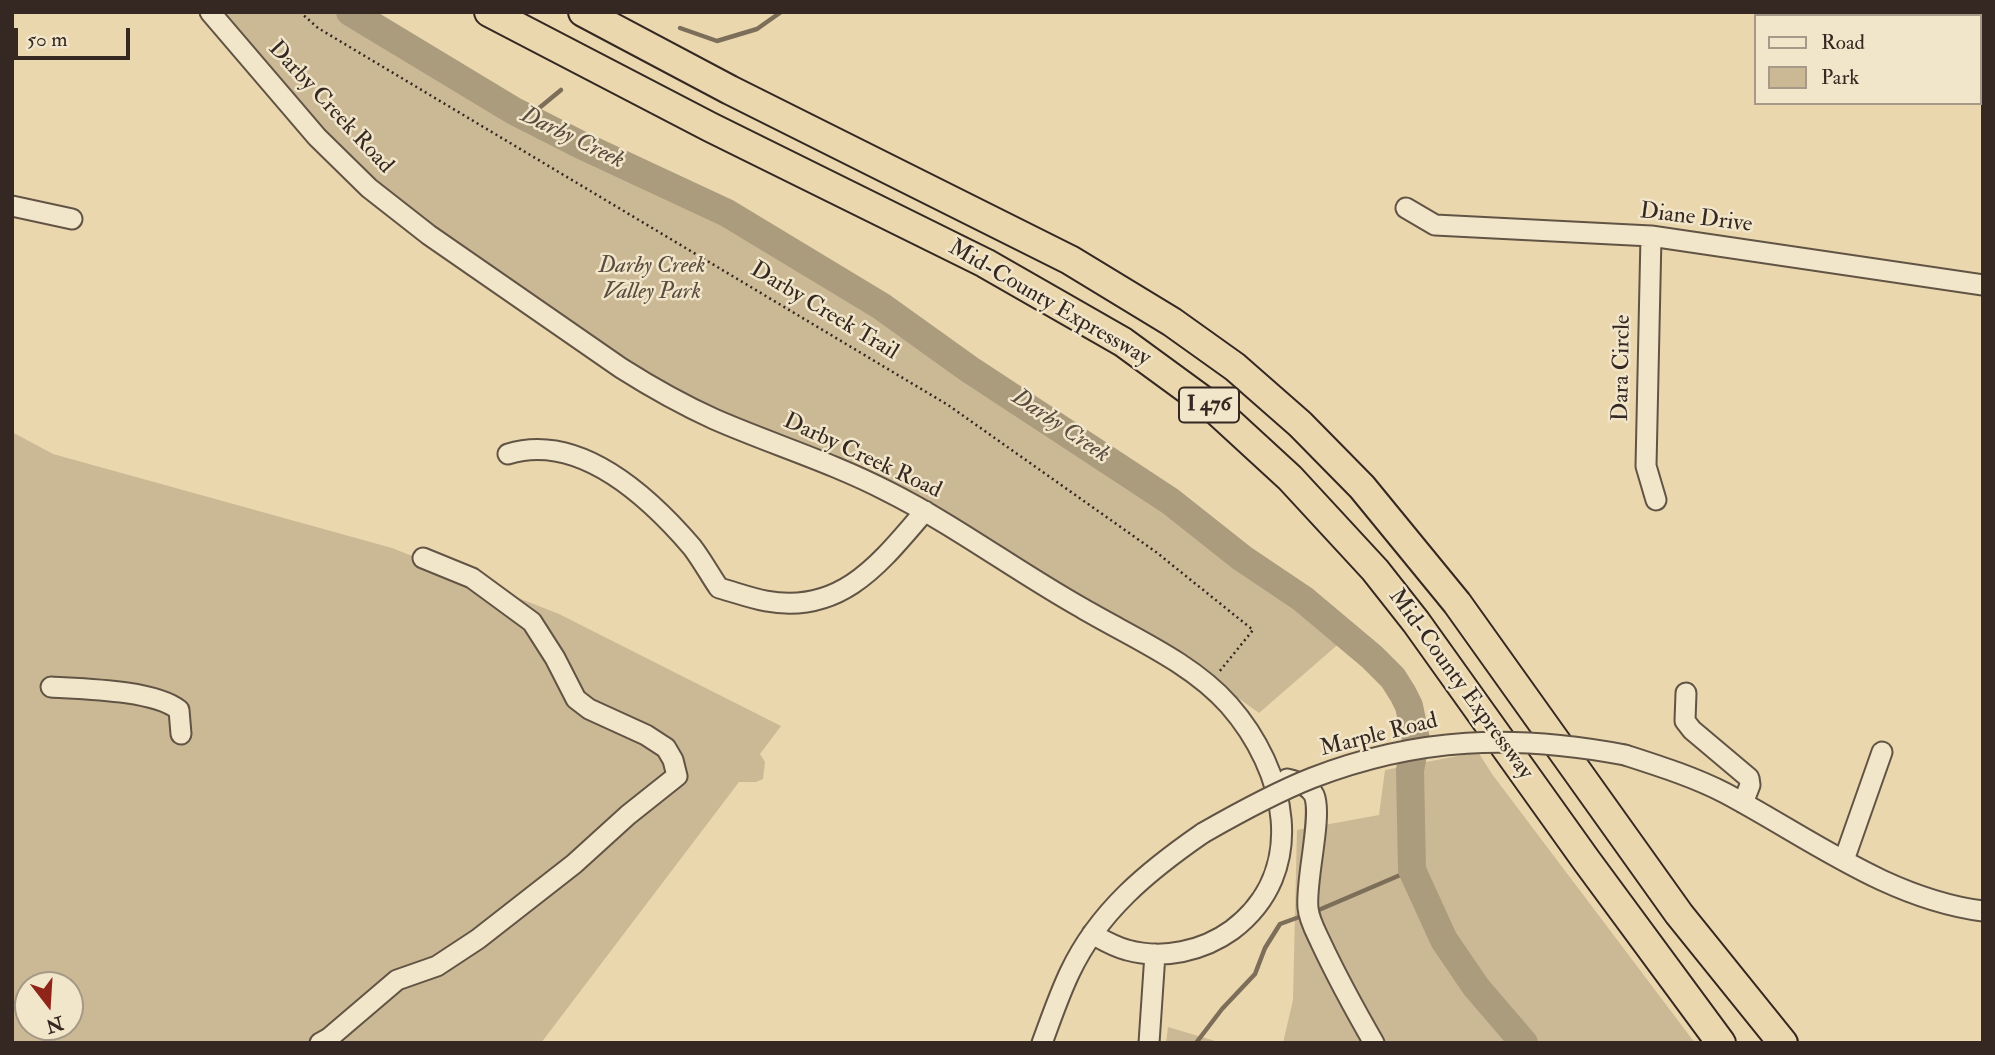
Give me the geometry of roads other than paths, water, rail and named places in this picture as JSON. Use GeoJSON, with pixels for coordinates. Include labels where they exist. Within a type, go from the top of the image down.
{"type":"FeatureCollection","features":[{"type":"Feature","properties":{"kind":"highway","name":"Mid-County Expressway"},"geometry":{"type":"LineString","coordinates":[[489,12],[710,127],[985,263],[1123,342],[1216,410],[1290,478],[1375,569],[1721,1043]]}},
{"type":"Feature","properties":{"kind":"highway","name":"Mid-County Expressway"},"geometry":{"type":"LineString","coordinates":[[583,12],[730,90],[1070,260],[1172,322],[1235,367],[1300,424],[1362,487],[1457,603],[1679,914],[1783,1043]]}},
{"type":"Feature","properties":{"kind":"street","name":"Darby Creek Road"},"geometry":{"type":"LineString","coordinates":[[210,12],[341,162],[429,235],[650,386],[714,419],[850,474],[925,511],[1035,582],[1183,666],[1208,685],[1242,721],[1264,757],[1271,775],[1279,805],[1282,840],[1277,872],[1270,888],[1252,913],[1223,937],[1185,952],[1155,954],[1129,951],[1092,934]]}},
{"type":"Feature","properties":{"kind":"street"},"geometry":{"type":"LineString","coordinates":[[12,206],[72,219]]}},
{"type":"Feature","properties":{"kind":"street","name":"Diane Drive"},"geometry":{"type":"LineString","coordinates":[[1406,208],[1435,225],[1651,236],[1983,285]]}},
{"type":"Feature","properties":{"kind":"street","name":"Dara Circle"},"geometry":{"type":"LineString","coordinates":[[1651,236],[1646,466],[1656,500]]}},
{"type":"Feature","properties":{"kind":"street"},"geometry":{"type":"LineString","coordinates":[[508,454],[528,448],[567,454],[604,468],[646,500],[693,548],[719,588],[767,601],[806,602],[846,590],[881,563],[925,511]]}},
{"type":"Feature","properties":{"kind":"street"},"geometry":{"type":"LineString","coordinates":[[320,1043],[397,980],[437,966],[478,939],[574,864],[628,815],[677,776],[673,760],[666,748],[646,735],[589,709],[576,699],[533,622],[472,578],[423,558]]}},
{"type":"Feature","properties":{"kind":"street"},"geometry":{"type":"LineString","coordinates":[[51,687],[113,692],[158,700],[179,710],[181,734]]}},
{"type":"Feature","properties":{"kind":"street"},"geometry":{"type":"LineString","coordinates":[[1686,693],[1685,721],[1749,778],[1750,785],[1743,803]]}},
{"type":"Feature","properties":{"kind":"street","name":"Marple Road"},"geometry":{"type":"LineString","coordinates":[[1042,1043],[1070,971],[1113,906],[1136,883],[1203,833],[1310,778],[1353,763],[1456,742],[1534,742],[1625,755],[1693,778],[1905,891],[1938,903],[1983,911]]}},
{"type":"Feature","properties":{"kind":"street"},"geometry":{"type":"LineString","coordinates":[[1844,860],[1882,752]]}},
{"type":"Feature","properties":{"kind":"street"},"geometry":{"type":"LineString","coordinates":[[1271,775],[1293,780],[1314,795],[1317,811],[1310,915],[1334,971],[1374,1043]]}},
{"type":"Feature","properties":{"kind":"street"},"geometry":{"type":"LineString","coordinates":[[1149,1043],[1155,954]]}},
{"type":"Feature","properties":{"kind":"waterway","name":"Darby Creek"},"geometry":{"type":"LineString","coordinates":[[350,12],[514,111],[727,213],[881,306],[969,369],[1170,501],[1242,558],[1303,599],[1372,657],[1393,678],[1403,694],[1409,706],[1416,740],[1410,770],[1412,870],[1444,940],[1476,987],[1524,1043]]}},
{"type":"Feature","properties":{"kind":"waterway"},"geometry":{"type":"LineString","coordinates":[[680,28],[717,41],[757,29],[781,12]]}},
{"type":"Feature","properties":{"kind":"waterway"},"geometry":{"type":"LineString","coordinates":[[527,118],[561,90]]}},
{"type":"Feature","properties":{"kind":"waterway"},"geometry":{"type":"LineString","coordinates":[[1314,912],[1412,870]]}},
{"type":"Feature","properties":{"kind":"waterway"},"geometry":{"type":"LineString","coordinates":[[1196,1043],[1222,1009],[1255,974],[1265,948],[1280,924],[1302,916]]}},
{"type":"Feature","properties":{"kind":"park label","name":"Darby Creek Valley Park"},"geometry":{"type":"Point","coordinates":[652,280]}}]}
